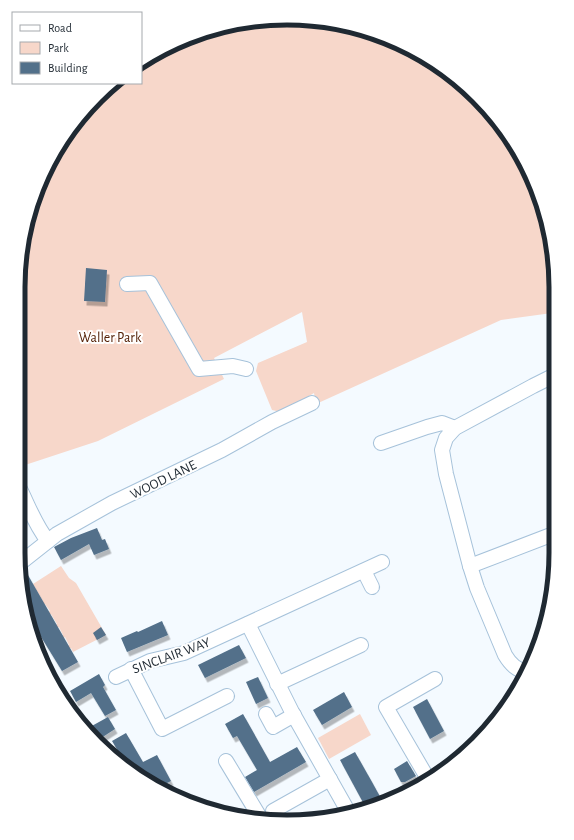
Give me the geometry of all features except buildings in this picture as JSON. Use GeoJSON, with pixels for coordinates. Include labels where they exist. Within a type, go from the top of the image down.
{"type":"FeatureCollection","features":[{"type":"Feature","properties":{"kind":"street"},"geometry":{"type":"LineString","coordinates":[[127,284],[150,283],[199,368],[233,366],[246,369]]}},
{"type":"Feature","properties":{"kind":"street"},"geometry":{"type":"LineString","coordinates":[[521,671],[511,664],[506,655],[477,588],[443,461],[442,450],[446,438],[455,428],[549,378]]}},
{"type":"Feature","properties":{"kind":"street","name":"WOOD LANE"},"geometry":{"type":"LineString","coordinates":[[25,560],[56,534],[112,503],[222,450],[272,422],[312,404]]}},
{"type":"Feature","properties":{"kind":"street"},"geometry":{"type":"LineString","coordinates":[[381,443],[427,426],[442,423],[455,428]]}},
{"type":"Feature","properties":{"kind":"street"},"geometry":{"type":"LineString","coordinates":[[25,499],[48,541]]}},
{"type":"Feature","properties":{"kind":"street"},"geometry":{"type":"LineString","coordinates":[[470,566],[549,536]]}},
{"type":"Feature","properties":{"kind":"street","name":"SINCLAIR WAY"},"geometry":{"type":"LineString","coordinates":[[116,677],[150,661],[184,653],[382,562]]}},
{"type":"Feature","properties":{"kind":"street"},"geometry":{"type":"LineString","coordinates":[[364,571],[372,587]]}},
{"type":"Feature","properties":{"kind":"street"},"geometry":{"type":"LineString","coordinates":[[248,624],[293,714],[347,808]]}},
{"type":"Feature","properties":{"kind":"street"},"geometry":{"type":"LineString","coordinates":[[277,684],[361,645]]}},
{"type":"Feature","properties":{"kind":"street"},"geometry":{"type":"LineString","coordinates":[[131,669],[162,729],[227,696]]}},
{"type":"Feature","properties":{"kind":"street"},"geometry":{"type":"LineString","coordinates":[[426,775],[386,707],[435,679]]}},
{"type":"Feature","properties":{"kind":"street"},"geometry":{"type":"LineString","coordinates":[[266,714],[273,727],[293,714]]}},
{"type":"Feature","properties":{"kind":"street"},"geometry":{"type":"LineString","coordinates":[[226,761],[257,813]]}},
{"type":"Feature","properties":{"kind":"street"},"geometry":{"type":"LineString","coordinates":[[273,811],[330,779]]}},
{"type":"Feature","properties":{"kind":"green space","name":"Waller Park"},"geometry":{"type":"Polygon","coordinates":[[[287,25],[321,27],[371,39],[418,60],[433,69],[460,90],[484,114],[505,141],[514,156],[535,203],[547,253],[549,313],[501,320],[316,404],[314,393],[281,412],[272,410],[256,371],[258,363],[307,342],[302,312],[214,358],[224,379],[98,441],[25,465],[25,287],[27,253],[30,236],[39,203],[52,171],[69,141],[90,114],[114,90],[122,84],[142,84],[142,68],[171,52],[219,34],[253,27],[287,25]]]}},
{"type":"Feature","properties":{"kind":"green space"},"geometry":{"type":"Polygon","coordinates":[[[61,566],[69,578],[76,583],[106,635],[73,652],[71,648],[67,650],[65,648],[69,645],[65,637],[61,640],[59,637],[63,635],[59,627],[54,629],[53,626],[57,624],[51,614],[47,617],[45,614],[50,611],[45,604],[41,606],[40,604],[43,601],[37,591],[32,591],[36,589],[33,584],[61,566]]]}},
{"type":"Feature","properties":{"kind":"green space"},"geometry":{"type":"Polygon","coordinates":[[[360,714],[371,735],[329,759],[318,738],[360,714]]]}}]}
